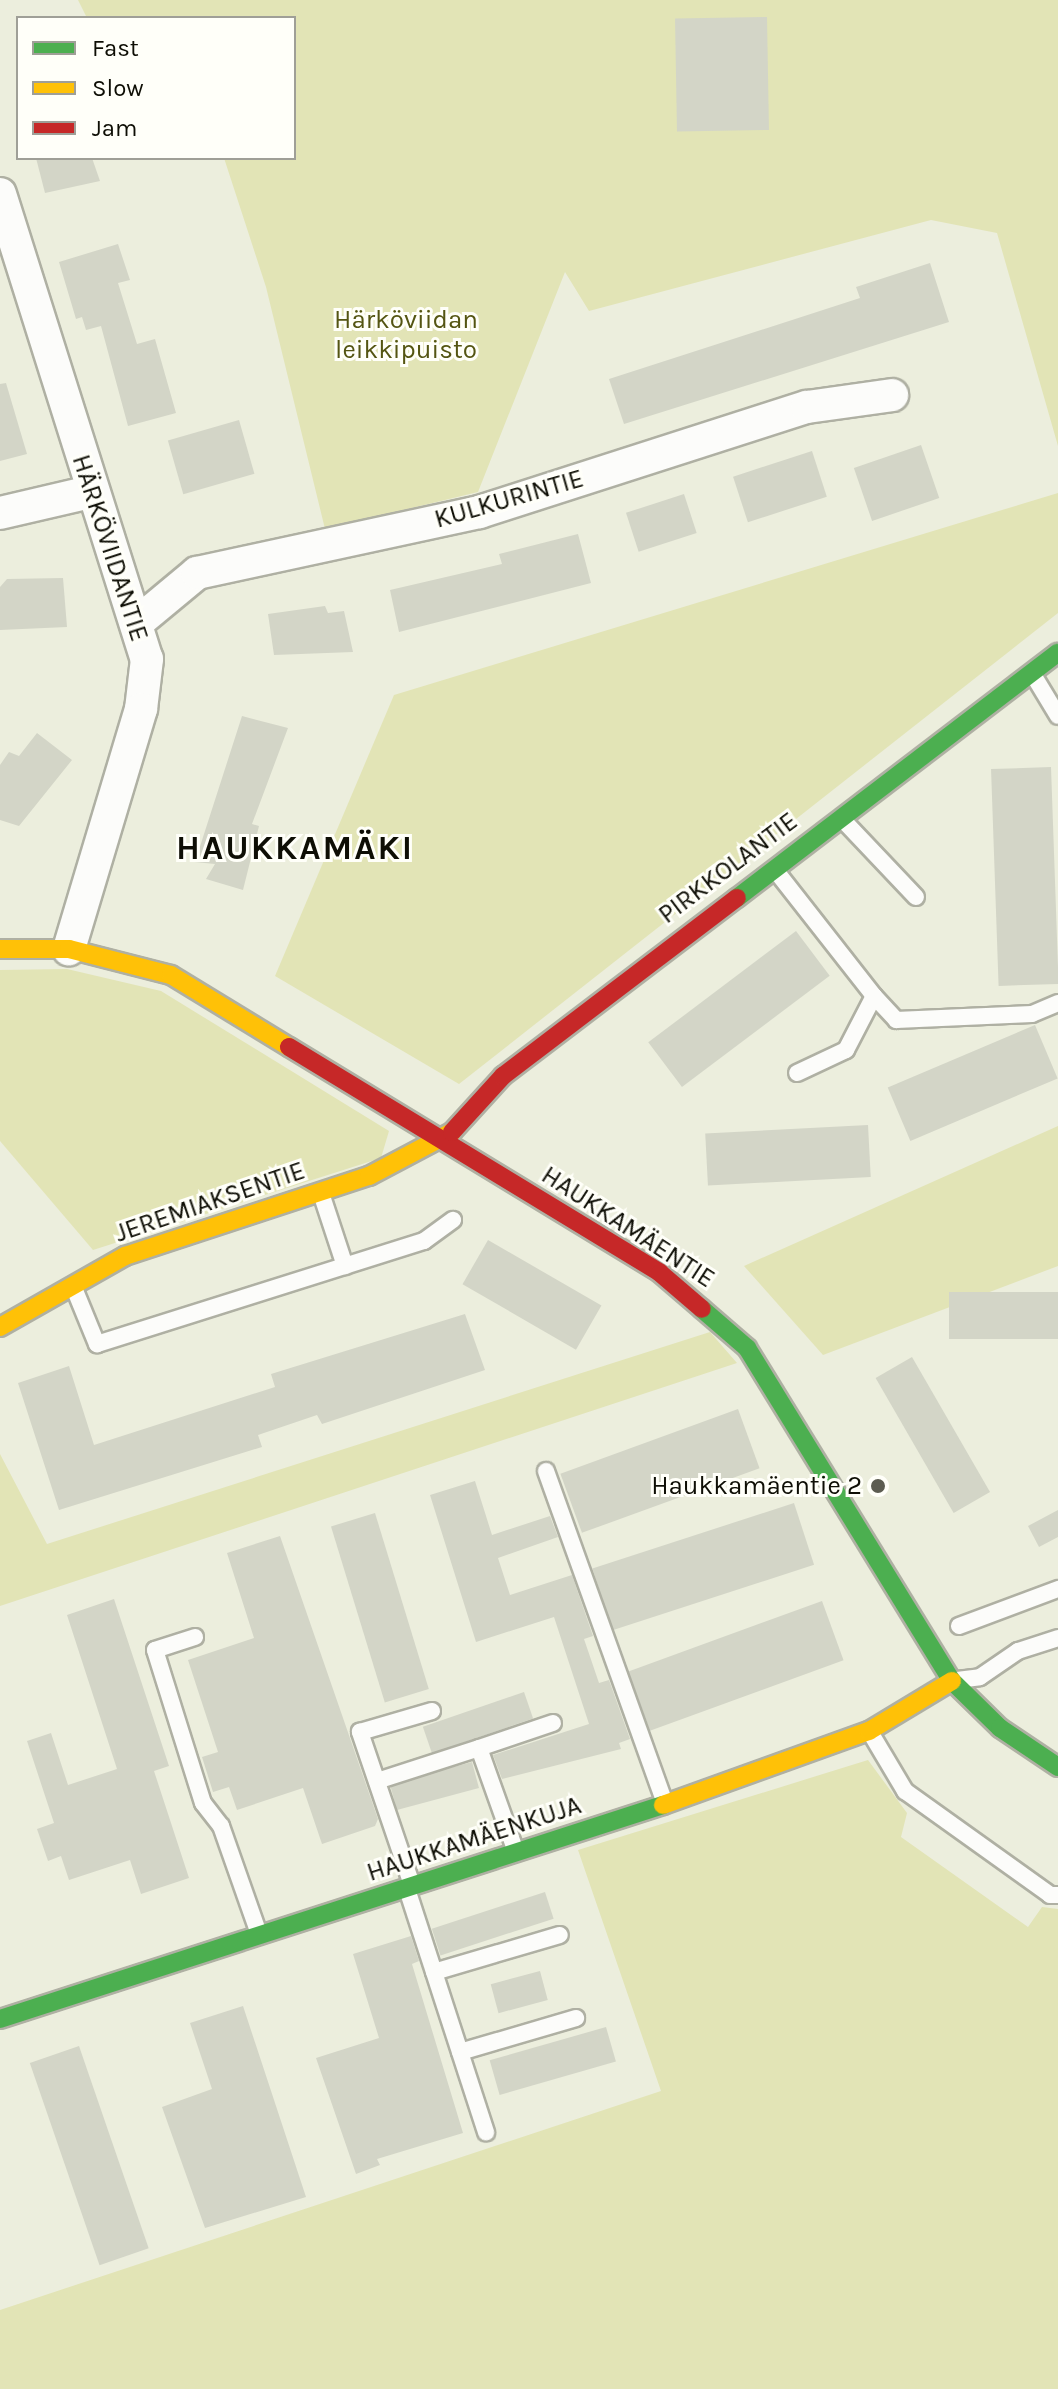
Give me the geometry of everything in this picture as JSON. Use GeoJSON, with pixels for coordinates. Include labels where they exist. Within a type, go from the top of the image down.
{"type":"FeatureCollection","features":[{"type":"Feature","properties":{"kind":"street","name":"HÄRKÖVIIDANTIE"},"geometry":{"type":"LineString","coordinates":[[0,194],[90,492],[138,622],[147,659],[141,709],[69,949]]}},
{"type":"Feature","properties":{"kind":"street","name":"KULKURINTIE"},"geometry":{"type":"LineString","coordinates":[[138,622],[197,573],[479,512],[807,407],[892,395]]}},
{"type":"Feature","properties":{"kind":"street"},"geometry":{"type":"LineString","coordinates":[[0,513],[90,492]]}},
{"type":"Feature","properties":{"kind":"street","name":"PIRKKOLANTIE"},"geometry":{"type":"LineString","coordinates":[[444,1141],[503,1076],[773,866],[1058,653]]}},
{"type":"Feature","properties":{"kind":"street","name":"HAUKKAMÄENTIE"},"geometry":{"type":"LineString","coordinates":[[0,949],[69,949],[171,975],[660,1273],[747,1348],[952,1681],[1000,1728],[1058,1767]]}},
{"type":"Feature","properties":{"kind":"street","name":"JEREMIAKSENTIE"},"geometry":{"type":"LineString","coordinates":[[0,1327],[72,1283],[125,1256],[320,1192],[444,1141]]}},
{"type":"Feature","properties":{"kind":"street","name":"HAUKKAMÄENKUJA"},"geometry":{"type":"LineString","coordinates":[[0,2019],[665,1806],[869,1731],[952,1681]]}},
{"type":"Feature","properties":{"kind":"lane"},"geometry":{"type":"LineString","coordinates":[[1032,673],[1058,716]]}},
{"type":"Feature","properties":{"kind":"lane"},"geometry":{"type":"LineString","coordinates":[[840,816],[916,897]]}},
{"type":"Feature","properties":{"kind":"lane"},"geometry":{"type":"LineString","coordinates":[[773,866],[896,1020],[1032,1014],[1058,1003]]}},
{"type":"Feature","properties":{"kind":"lane"},"geometry":{"type":"LineString","coordinates":[[797,1073],[846,1050],[874,996]]}},
{"type":"Feature","properties":{"kind":"lane"},"geometry":{"type":"LineString","coordinates":[[320,1192],[345,1266]]}},
{"type":"Feature","properties":{"kind":"lane"},"geometry":{"type":"LineString","coordinates":[[72,1283],[97,1344],[424,1241],[453,1220]]}},
{"type":"Feature","properties":{"kind":"lane"},"geometry":{"type":"LineString","coordinates":[[546,1471],[665,1806]]}},
{"type":"Feature","properties":{"kind":"lane"},"geometry":{"type":"LineString","coordinates":[[959,1626],[1058,1589]]}},
{"type":"Feature","properties":{"kind":"lane"},"geometry":{"type":"LineString","coordinates":[[195,1637],[155,1650],[203,1803],[221,1826],[260,1935]]}},
{"type":"Feature","properties":{"kind":"lane"},"geometry":{"type":"LineString","coordinates":[[952,1681],[980,1677],[1018,1651],[1058,1638]]}},
{"type":"Feature","properties":{"kind":"lane"},"geometry":{"type":"LineString","coordinates":[[432,1711],[360,1732],[486,2132]]}},
{"type":"Feature","properties":{"kind":"lane"},"geometry":{"type":"LineString","coordinates":[[377,1781],[553,1723]]}},
{"type":"Feature","properties":{"kind":"lane"},"geometry":{"type":"LineString","coordinates":[[869,1731],[905,1791],[1054,1895]]}},
{"type":"Feature","properties":{"kind":"lane"},"geometry":{"type":"LineString","coordinates":[[479,1748],[516,1853]]}},
{"type":"Feature","properties":{"kind":"lane"},"geometry":{"type":"LineString","coordinates":[[434,1972],[560,1935]]}},
{"type":"Feature","properties":{"kind":"lane"},"geometry":{"type":"LineString","coordinates":[[460,2052],[576,2018]]}},
{"type":"Feature","properties":{"kind":"green space","name":"Härköviidan leikkipuisto"},"geometry":{"type":"Polygon","coordinates":[[[78,0],[1058,0],[1058,446],[997,233],[931,220],[589,311],[565,272],[478,492],[325,529],[266,287],[225,160],[296,160],[296,16],[86,16],[78,0]]]}},
{"type":"Feature","properties":{"kind":"green space"},"geometry":{"type":"Polygon","coordinates":[[[1058,493],[1058,613],[459,1084],[275,976],[394,695],[1058,493]]]}},
{"type":"Feature","properties":{"kind":"green space"},"geometry":{"type":"Polygon","coordinates":[[[67,969],[161,991],[389,1131],[381,1158],[93,1250],[0,1141],[0,970],[67,969]]]}},
{"type":"Feature","properties":{"kind":"green space"},"geometry":{"type":"Polygon","coordinates":[[[1058,1126],[1058,1266],[823,1355],[744,1266],[1058,1126]]]}},
{"type":"Feature","properties":{"kind":"green space"},"geometry":{"type":"Polygon","coordinates":[[[710,1332],[737,1363],[0,1606],[0,1454],[47,1544],[710,1332]]]}},
{"type":"Feature","properties":{"kind":"green space"},"geometry":{"type":"Polygon","coordinates":[[[868,1760],[907,1813],[901,1837],[1028,1927],[1042,1907],[1058,1909],[1058,2389],[0,2389],[0,2310],[661,2091],[578,1850],[868,1760]]]}},
{"type":"Feature","properties":{"kind":"building"},"geometry":{"type":"Polygon","coordinates":[[[767,17],[769,130],[677,132],[675,19],[767,17]]]}},
{"type":"Feature","properties":{"kind":"building"},"geometry":{"type":"Polygon","coordinates":[[[37,160],[93,160],[100,181],[45,193],[37,160]]]}},
{"type":"Feature","properties":{"kind":"building"},"geometry":{"type":"Polygon","coordinates":[[[118,244],[130,280],[118,283],[137,344],[155,339],[176,413],[128,426],[101,326],[86,330],[82,317],[76,319],[59,262],[118,244]]]}},
{"type":"Feature","properties":{"kind":"building"},"geometry":{"type":"Polygon","coordinates":[[[930,263],[949,322],[624,424],[609,379],[860,298],[856,287],[930,263]]]}},
{"type":"Feature","properties":{"kind":"building"},"geometry":{"type":"Polygon","coordinates":[[[6,383],[27,454],[0,461],[0,384],[6,383]]]}},
{"type":"Feature","properties":{"kind":"building"},"geometry":{"type":"Polygon","coordinates":[[[239,420],[254,474],[183,494],[168,440],[239,420]]]}},
{"type":"Feature","properties":{"kind":"building"},"geometry":{"type":"Polygon","coordinates":[[[921,445],[939,498],[872,521],[854,468],[921,445]]]}},
{"type":"Feature","properties":{"kind":"building"},"geometry":{"type":"Polygon","coordinates":[[[812,451],[827,497],[748,522],[733,477],[812,451]]]}},
{"type":"Feature","properties":{"kind":"building"},"geometry":{"type":"Polygon","coordinates":[[[684,494],[697,533],[639,552],[626,513],[684,494]]]}},
{"type":"Feature","properties":{"kind":"building"},"geometry":{"type":"Polygon","coordinates":[[[578,534],[591,583],[399,632],[390,590],[502,564],[499,554],[578,534]]]}},
{"type":"Feature","properties":{"kind":"building"},"geometry":{"type":"Polygon","coordinates":[[[63,578],[67,627],[0,630],[0,587],[7,579],[63,578]]]}},
{"type":"Feature","properties":{"kind":"building"},"geometry":{"type":"Polygon","coordinates":[[[325,606],[328,613],[344,611],[353,652],[274,655],[268,614],[325,606]]]}},
{"type":"Feature","properties":{"kind":"building"},"geometry":{"type":"Polygon","coordinates":[[[242,716],[288,728],[252,824],[259,826],[243,890],[206,879],[215,864],[195,862],[242,716]]]}},
{"type":"Feature","properties":{"kind":"building"},"geometry":{"type":"Polygon","coordinates":[[[37,733],[72,760],[19,826],[0,820],[0,765],[9,752],[19,756],[37,733]]]}},
{"type":"Feature","properties":{"kind":"building"},"geometry":{"type":"Polygon","coordinates":[[[1051,767],[1058,984],[999,986],[991,769],[1051,767]]]}},
{"type":"Feature","properties":{"kind":"building"},"geometry":{"type":"Polygon","coordinates":[[[796,931],[830,976],[682,1087],[648,1042],[796,931]]]}},
{"type":"Feature","properties":{"kind":"building"},"geometry":{"type":"Polygon","coordinates":[[[1035,1025],[1058,1078],[910,1141],[888,1088],[1035,1025]]]}},
{"type":"Feature","properties":{"kind":"building"},"geometry":{"type":"Polygon","coordinates":[[[868,1125],[871,1177],[708,1185],[705,1134],[868,1125]]]}},
{"type":"Feature","properties":{"kind":"building"},"geometry":{"type":"Polygon","coordinates":[[[488,1240],[601,1306],[576,1350],[463,1284],[488,1240]]]}},
{"type":"Feature","properties":{"kind":"building"},"geometry":{"type":"Polygon","coordinates":[[[949,1292],[1058,1292],[1058,1339],[949,1339],[949,1292]]]}},
{"type":"Feature","properties":{"kind":"building"},"geometry":{"type":"Polygon","coordinates":[[[465,1314],[485,1370],[322,1424],[317,1415],[258,1435],[262,1447],[59,1510],[18,1383],[69,1366],[94,1445],[275,1387],[271,1374],[465,1314]]]}},
{"type":"Feature","properties":{"kind":"building"},"geometry":{"type":"Polygon","coordinates":[[[912,1357],[990,1492],[954,1513],[876,1378],[912,1357]]]}},
{"type":"Feature","properties":{"kind":"building"},"geometry":{"type":"Polygon","coordinates":[[[738,1409],[760,1468],[582,1533],[560,1474],[738,1409]]]}},
{"type":"Feature","properties":{"kind":"building"},"geometry":{"type":"Polygon","coordinates":[[[475,1481],[492,1535],[550,1516],[558,1537],[498,1558],[510,1595],[572,1575],[593,1636],[584,1639],[599,1683],[609,1680],[630,1739],[619,1743],[621,1749],[502,1779],[493,1755],[589,1724],[554,1617],[476,1642],[430,1495],[475,1481]]]}},
{"type":"Feature","properties":{"kind":"building"},"geometry":{"type":"Polygon","coordinates":[[[794,1503],[814,1565],[612,1630],[592,1569],[794,1503]]]}},
{"type":"Feature","properties":{"kind":"building"},"geometry":{"type":"Polygon","coordinates":[[[1058,1510],[1058,1537],[1039,1547],[1028,1526],[1058,1510]]]}},
{"type":"Feature","properties":{"kind":"building"},"geometry":{"type":"Polygon","coordinates":[[[375,1513],[429,1689],[385,1702],[331,1526],[375,1513]]]}},
{"type":"Feature","properties":{"kind":"building"},"geometry":{"type":"Polygon","coordinates":[[[280,1536],[378,1819],[375,1826],[322,1844],[303,1788],[237,1810],[229,1787],[213,1792],[202,1757],[218,1752],[188,1660],[254,1638],[227,1553],[280,1536]]]}},
{"type":"Feature","properties":{"kind":"building"},"geometry":{"type":"Polygon","coordinates":[[[114,1599],[169,1766],[154,1771],[189,1878],[141,1894],[130,1860],[69,1880],[61,1856],[48,1861],[37,1829],[54,1823],[27,1741],[51,1733],[68,1785],[117,1769],[67,1615],[114,1599]]]}},
{"type":"Feature","properties":{"kind":"building"},"geometry":{"type":"Polygon","coordinates":[[[822,1601],[844,1660],[650,1731],[628,1671],[822,1601]]]}},
{"type":"Feature","properties":{"kind":"building"},"geometry":{"type":"Polygon","coordinates":[[[524,1692],[533,1718],[432,1753],[423,1727],[524,1692]]]}},
{"type":"Feature","properties":{"kind":"building"},"geometry":{"type":"Polygon","coordinates":[[[472,1762],[479,1788],[397,1810],[390,1784],[472,1762]]]}},
{"type":"Feature","properties":{"kind":"building"},"geometry":{"type":"Polygon","coordinates":[[[545,1892],[554,1919],[440,1955],[432,1929],[545,1892]]]}},
{"type":"Feature","properties":{"kind":"building"},"geometry":{"type":"Polygon","coordinates":[[[411,1936],[419,1961],[412,1964],[463,2133],[377,2159],[380,2165],[356,2174],[316,2058],[379,2038],[353,1954],[411,1936]]]}},
{"type":"Feature","properties":{"kind":"building"},"geometry":{"type":"Polygon","coordinates":[[[540,1971],[548,2000],[499,2013],[491,1984],[540,1971]]]}},
{"type":"Feature","properties":{"kind":"building"},"geometry":{"type":"Polygon","coordinates":[[[243,2006],[306,2197],[205,2228],[162,2107],[212,2089],[190,2023],[243,2006]]]}},
{"type":"Feature","properties":{"kind":"building"},"geometry":{"type":"Polygon","coordinates":[[[606,2027],[616,2062],[500,2095],[490,2060],[606,2027]]]}},
{"type":"Feature","properties":{"kind":"building"},"geometry":{"type":"Polygon","coordinates":[[[79,2046],[149,2248],[100,2265],[30,2063],[79,2046]]]}},
{"type":"Feature","properties":{"kind":"traffic: fast"},"geometry":{"type":"LineString","coordinates":[[737,898],[1058,653]]}},
{"type":"Feature","properties":{"kind":"traffic: fast"},"geometry":{"type":"LineString","coordinates":[[702,1309],[747,1348],[952,1681],[1000,1728],[1058,1767]]}},
{"type":"Feature","properties":{"kind":"traffic: fast"},"geometry":{"type":"LineString","coordinates":[[0,2019],[663,1805]]}},
{"type":"Feature","properties":{"kind":"traffic: slow"},"geometry":{"type":"LineString","coordinates":[[0,949],[69,949],[171,975],[289,1047]]}},
{"type":"Feature","properties":{"kind":"traffic: slow"},"geometry":{"type":"LineString","coordinates":[[0,1327],[125,1256],[369,1176],[452,1132]]}},
{"type":"Feature","properties":{"kind":"traffic: slow"},"geometry":{"type":"LineString","coordinates":[[663,1805],[869,1731],[952,1681]]}},
{"type":"Feature","properties":{"kind":"traffic: jam"},"geometry":{"type":"LineString","coordinates":[[452,1132],[503,1076],[737,898]]}},
{"type":"Feature","properties":{"kind":"traffic: jam"},"geometry":{"type":"LineString","coordinates":[[289,1047],[660,1273],[702,1309]]}},
{"type":"Feature","properties":{"kind":"place","name":"Haukkamäentie 2"},"geometry":{"type":"Point","coordinates":[878,1486]}},
{"type":"Feature","properties":{"kind":"district","name":"HAUKKAMÄKI"},"geometry":{"type":"Point","coordinates":[295,849]}}]}
